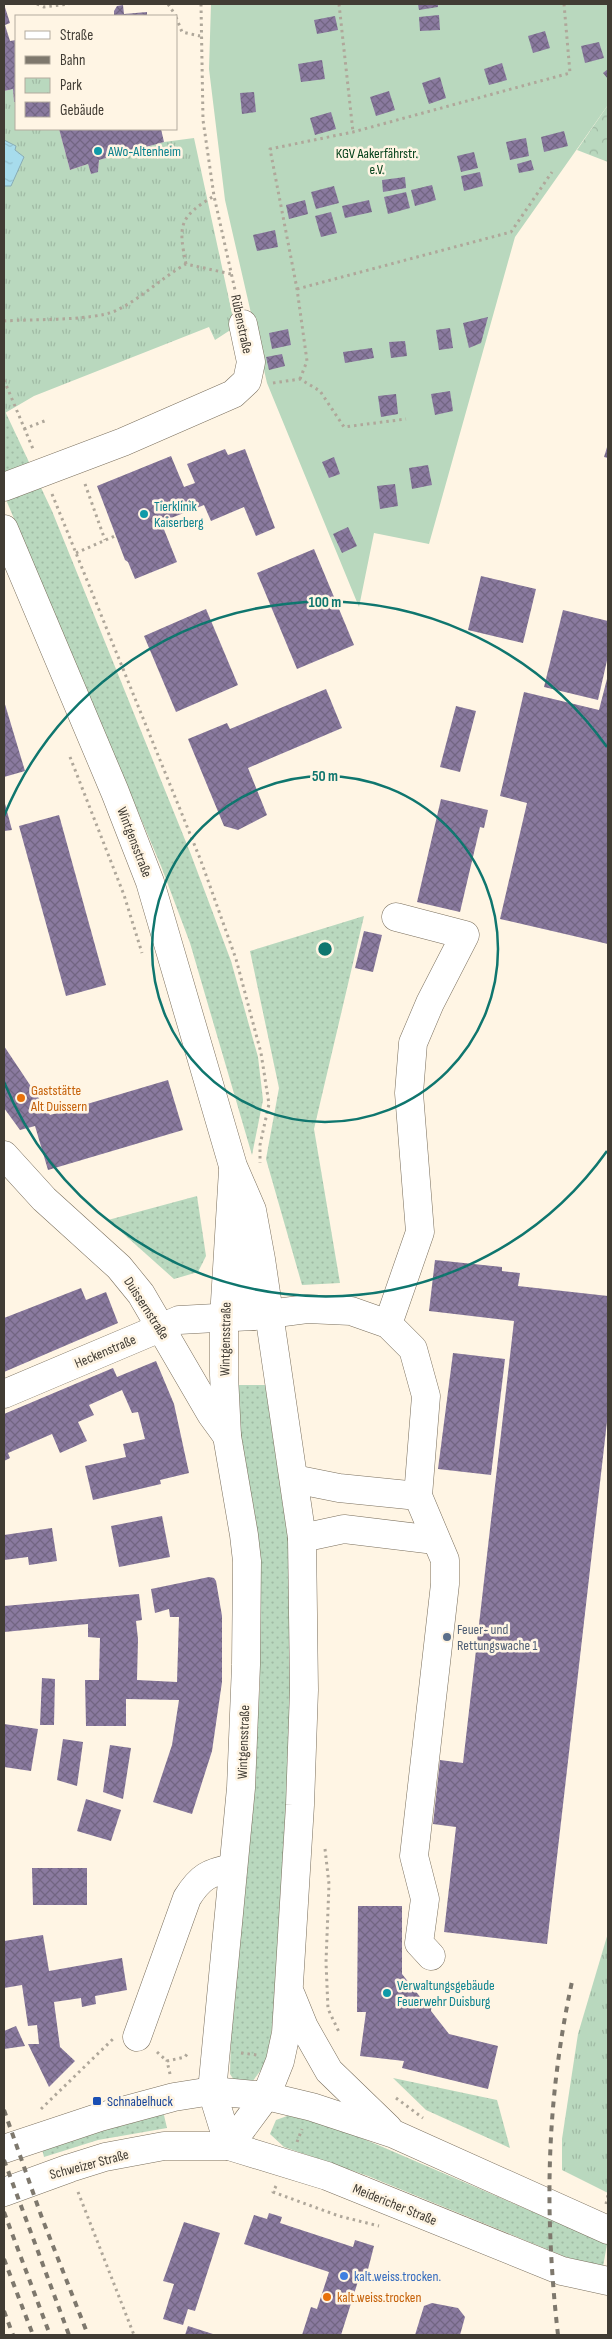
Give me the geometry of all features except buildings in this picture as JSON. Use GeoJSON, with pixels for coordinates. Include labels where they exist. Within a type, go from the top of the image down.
{"type":"FeatureCollection","features":[{"type":"Feature","properties":{"kind":"main road","name":"Rübenstraße"},"geometry":{"type":"LineString","coordinates":[[243,324],[250,362],[247,381]]}},
{"type":"Feature","properties":{"kind":"main road"},"geometry":{"type":"LineString","coordinates":[[4,487],[123,442],[233,394],[247,381]]}},
{"type":"Feature","properties":{"kind":"main road","name":"Wintgensstraße"},"geometry":{"type":"LineString","coordinates":[[4,529],[115,792],[150,882],[233,1166],[252,1210],[261,1314],[294,1480],[302,1538],[304,1690],[290,1993],[286,2032],[280,2061],[266,2096],[228,2146]]}},
{"type":"Feature","properties":{"kind":"main road"},"geometry":{"type":"LineString","coordinates":[[396,917],[465,936],[430,1003],[413,1043],[409,1093],[420,1232],[388,1324],[413,1349],[426,1396],[418,1496],[445,1560],[445,1584],[414,1856],[425,1899],[419,1943],[431,1956]]}},
{"type":"Feature","properties":{"kind":"main road","name":"Duissernstraße"},"geometry":{"type":"LineString","coordinates":[[4,1155],[44,1199],[118,1267],[141,1294],[211,1414],[227,1436]]}},
{"type":"Feature","properties":{"kind":"main road","name":"Wintgensstraße"},"geometry":{"type":"LineString","coordinates":[[228,2146],[212,2091],[241,1788],[246,1665],[246,1561],[244,1535],[227,1436],[224,1375],[224,1318],[233,1166]]}},
{"type":"Feature","properties":{"kind":"main road"},"geometry":{"type":"LineString","coordinates":[[230,1210],[261,1314]]}},
{"type":"Feature","properties":{"kind":"main road","name":"Heckenstraße"},"geometry":{"type":"LineString","coordinates":[[4,1394],[179,1320],[224,1318],[307,1309],[352,1311],[388,1324]]}},
{"type":"Feature","properties":{"kind":"main road"},"geometry":{"type":"LineString","coordinates":[[294,1480],[339,1488],[418,1496]]}},
{"type":"Feature","properties":{"kind":"main road"},"geometry":{"type":"LineString","coordinates":[[302,1538],[344,1529],[435,1540]]}},
{"type":"Feature","properties":{"kind":"main road"},"geometry":{"type":"LineString","coordinates":[[137,2037],[187,1898],[197,1882],[214,1871],[233,1868]]}},
{"type":"Feature","properties":{"kind":"main road","name":"Wintgensstraße"},"geometry":{"type":"LineString","coordinates":[[290,1993],[304,2027],[329,2070],[394,2134]]}},
{"type":"Feature","properties":{"kind":"main road"},"geometry":{"type":"LineString","coordinates":[[4,2149],[100,2117],[174,2098],[212,2091],[266,2096],[312,2107],[394,2134],[608,2230]]}},
{"type":"Feature","properties":{"kind":"main road","name":"Meidericher Straße"},"geometry":{"type":"LineString","coordinates":[[177,2145],[228,2146],[327,2176],[562,2271],[608,2281]]}},
{"type":"Feature","properties":{"kind":"main road","name":"Schweizer Straße"},"geometry":{"type":"LineString","coordinates":[[4,2192],[105,2157],[177,2145]]}},
{"type":"Feature","properties":{"kind":"path"},"geometry":{"type":"LineString","coordinates":[[37,4],[44,7],[69,4]]}},
{"type":"Feature","properties":{"kind":"path"},"geometry":{"type":"LineString","coordinates":[[168,4],[175,15]]}},
{"type":"Feature","properties":{"kind":"path","name":"Rübenstraße"},"geometry":{"type":"LineString","coordinates":[[201,4],[200,36],[203,120],[214,196],[243,324]]}},
{"type":"Feature","properties":{"kind":"path"},"geometry":{"type":"LineString","coordinates":[[339,4],[353,132]]}},
{"type":"Feature","properties":{"kind":"path"},"geometry":{"type":"LineString","coordinates":[[300,379],[307,362],[297,289],[270,149],[353,132],[570,73],[564,4]]}},
{"type":"Feature","properties":{"kind":"path"},"geometry":{"type":"LineString","coordinates":[[178,22],[182,32],[200,36]]}},
{"type":"Feature","properties":{"kind":"path"},"geometry":{"type":"LineString","coordinates":[[297,289],[511,232],[552,172]]}},
{"type":"Feature","properties":{"kind":"path"},"geometry":{"type":"LineString","coordinates":[[186,264],[181,238],[183,223],[193,208],[214,196]]}},
{"type":"Feature","properties":{"kind":"path"},"geometry":{"type":"LineString","coordinates":[[4,321],[88,316],[113,312],[137,299],[169,274],[186,264],[231,274]]}},
{"type":"Feature","properties":{"kind":"path"},"geometry":{"type":"LineString","coordinates":[[247,381],[267,383],[300,379],[320,391],[344,427],[406,418]]}},
{"type":"Feature","properties":{"kind":"path"},"geometry":{"type":"LineString","coordinates":[[4,380],[201,862],[236,959],[261,1053],[269,1104],[260,1145],[260,1164]]}},
{"type":"Feature","properties":{"kind":"path"},"geometry":{"type":"LineString","coordinates":[[24,429],[47,420]]}},
{"type":"Feature","properties":{"kind":"path"},"geometry":{"type":"LineString","coordinates":[[76,460],[105,540]]}},
{"type":"Feature","properties":{"kind":"path"},"geometry":{"type":"LineString","coordinates":[[76,554],[117,535]]}},
{"type":"Feature","properties":{"kind":"path"},"geometry":{"type":"LineString","coordinates":[[67,750],[124,895],[144,958]]}},
{"type":"Feature","properties":{"kind":"path"},"geometry":{"type":"LineString","coordinates":[[324,1847],[329,1884],[326,1962],[328,2009],[341,2038]]}},
{"type":"Feature","properties":{"kind":"path"},"geometry":{"type":"LineString","coordinates":[[38,2112],[111,2039],[137,2037],[167,2060]]}},
{"type":"Feature","properties":{"kind":"path"},"geometry":{"type":"LineString","coordinates":[[394,2096],[423,2117],[445,2156]]}},
{"type":"Feature","properties":{"kind":"path"},"geometry":{"type":"LineString","coordinates":[[70,2168],[134,2335]]}},
{"type":"Feature","properties":{"kind":"green space","name":"KGV Aakerfährstr. e.V."},"geometry":{"type":"Polygon","coordinates":[[[211,4],[608,4],[608,105],[515,237],[429,544],[374,533],[359,607],[267,383],[225,200],[209,69],[211,4]]]}},
{"type":"Feature","properties":{"kind":"green space"},"geometry":{"type":"Polygon","coordinates":[[[13,89],[15,130],[59,130],[70,170],[88,164],[91,174],[98,171],[99,160],[164,142],[194,138],[235,327],[215,340],[209,327],[34,396],[5,413],[4,91],[13,89]]]}},
{"type":"Feature","properties":{"kind":"green space"},"geometry":{"type":"Polygon","coordinates":[[[608,105],[608,162],[577,150],[608,105]]]}},
{"type":"Feature","properties":{"kind":"green space"},"geometry":{"type":"Polygon","coordinates":[[[4,409],[52,511],[190,852],[231,961],[258,1057],[263,1100],[252,1155],[190,943],[161,866],[4,495],[4,409]]]}},
{"type":"Feature","properties":{"kind":"green space"},"geometry":{"type":"Polygon","coordinates":[[[364,916],[314,1129],[340,1283],[302,1285],[266,1159],[279,1088],[250,951],[364,916]]]}},
{"type":"Feature","properties":{"kind":"green space"},"geometry":{"type":"Polygon","coordinates":[[[197,1196],[206,1256],[198,1272],[174,1279],[108,1220],[197,1196]]]}},
{"type":"Feature","properties":{"kind":"green space"},"geometry":{"type":"Polygon","coordinates":[[[231,1385],[267,1385],[290,1541],[292,1655],[288,1779],[275,2003],[270,2044],[264,2066],[252,2082],[234,2080],[230,2074],[231,2038],[260,1687],[259,1542],[237,1436],[231,1385]]]}},
{"type":"Feature","properties":{"kind":"green space"},"geometry":{"type":"Polygon","coordinates":[[[608,1933],[608,2193],[562,2170],[562,2139],[578,2034],[608,1933]]]}},
{"type":"Feature","properties":{"kind":"green space"},"geometry":{"type":"Polygon","coordinates":[[[393,2078],[497,2100],[510,2148],[426,2110],[393,2078]]]}},
{"type":"Feature","properties":{"kind":"green space"},"geometry":{"type":"Polygon","coordinates":[[[163,2111],[167,2128],[98,2140],[44,2157],[42,2149],[163,2111]]]}},
{"type":"Feature","properties":{"kind":"green space"},"geometry":{"type":"Polygon","coordinates":[[[290,2115],[322,2122],[607,2244],[603,2267],[566,2257],[368,2176],[284,2147],[270,2134],[276,2120],[290,2115]]]}},
{"type":"Feature","properties":{"kind":"water"},"geometry":{"type":"Polygon","coordinates":[[[4,140],[16,146],[15,150],[24,157],[11,186],[4,186],[4,140]]]}},
{"type":"Feature","properties":{"kind":"railway"},"geometry":{"type":"LineString","coordinates":[[558,2335],[549,2200],[550,2156],[557,2067],[573,1977]]}},
{"type":"Feature","properties":{"kind":"railway"},"geometry":{"type":"LineString","coordinates":[[4,2110],[42,2218],[88,2335]]}},
{"type":"Feature","properties":{"kind":"railway"},"geometry":{"type":"LineString","coordinates":[[4,2160],[69,2335]]}},
{"type":"Feature","properties":{"kind":"railway"},"geometry":{"type":"LineString","coordinates":[[4,2212],[50,2335]]}},
{"type":"Feature","properties":{"kind":"railway"},"geometry":{"type":"LineString","coordinates":[[4,2259],[33,2335]]}},
{"type":"Feature","properties":{"kind":"railway"},"geometry":{"type":"LineString","coordinates":[[4,2311],[13,2335]]}},
{"type":"Feature","properties":{"kind":"place","name":"AWo-Altenheim"},"geometry":{"type":"Point","coordinates":[98,151]}},
{"type":"Feature","properties":{"kind":"place","name":"Tierklinik Kaiserberg"},"geometry":{"type":"Point","coordinates":[144,514]}},
{"type":"Feature","properties":{"kind":"place","name":"Gaststätte Alt Duissern"},"geometry":{"type":"Point","coordinates":[21,1098]}},
{"type":"Feature","properties":{"kind":"place","name":"Feuer- und Rettungswache 1"},"geometry":{"type":"Point","coordinates":[447,1637]}},
{"type":"Feature","properties":{"kind":"place","name":"Verwaltungsgebäude Feuerwehr Duisburg"},"geometry":{"type":"Point","coordinates":[387,1993]}},
{"type":"Feature","properties":{"kind":"place","name":"Schnabelhuck"},"geometry":{"type":"Point","coordinates":[97,2101]}},
{"type":"Feature","properties":{"kind":"place","name":"kalt.weiss.trocken."},"geometry":{"type":"Point","coordinates":[344,2276]}},
{"type":"Feature","properties":{"kind":"place","name":"kalt.weiss.trocken"},"geometry":{"type":"Point","coordinates":[327,2297]}}]}
